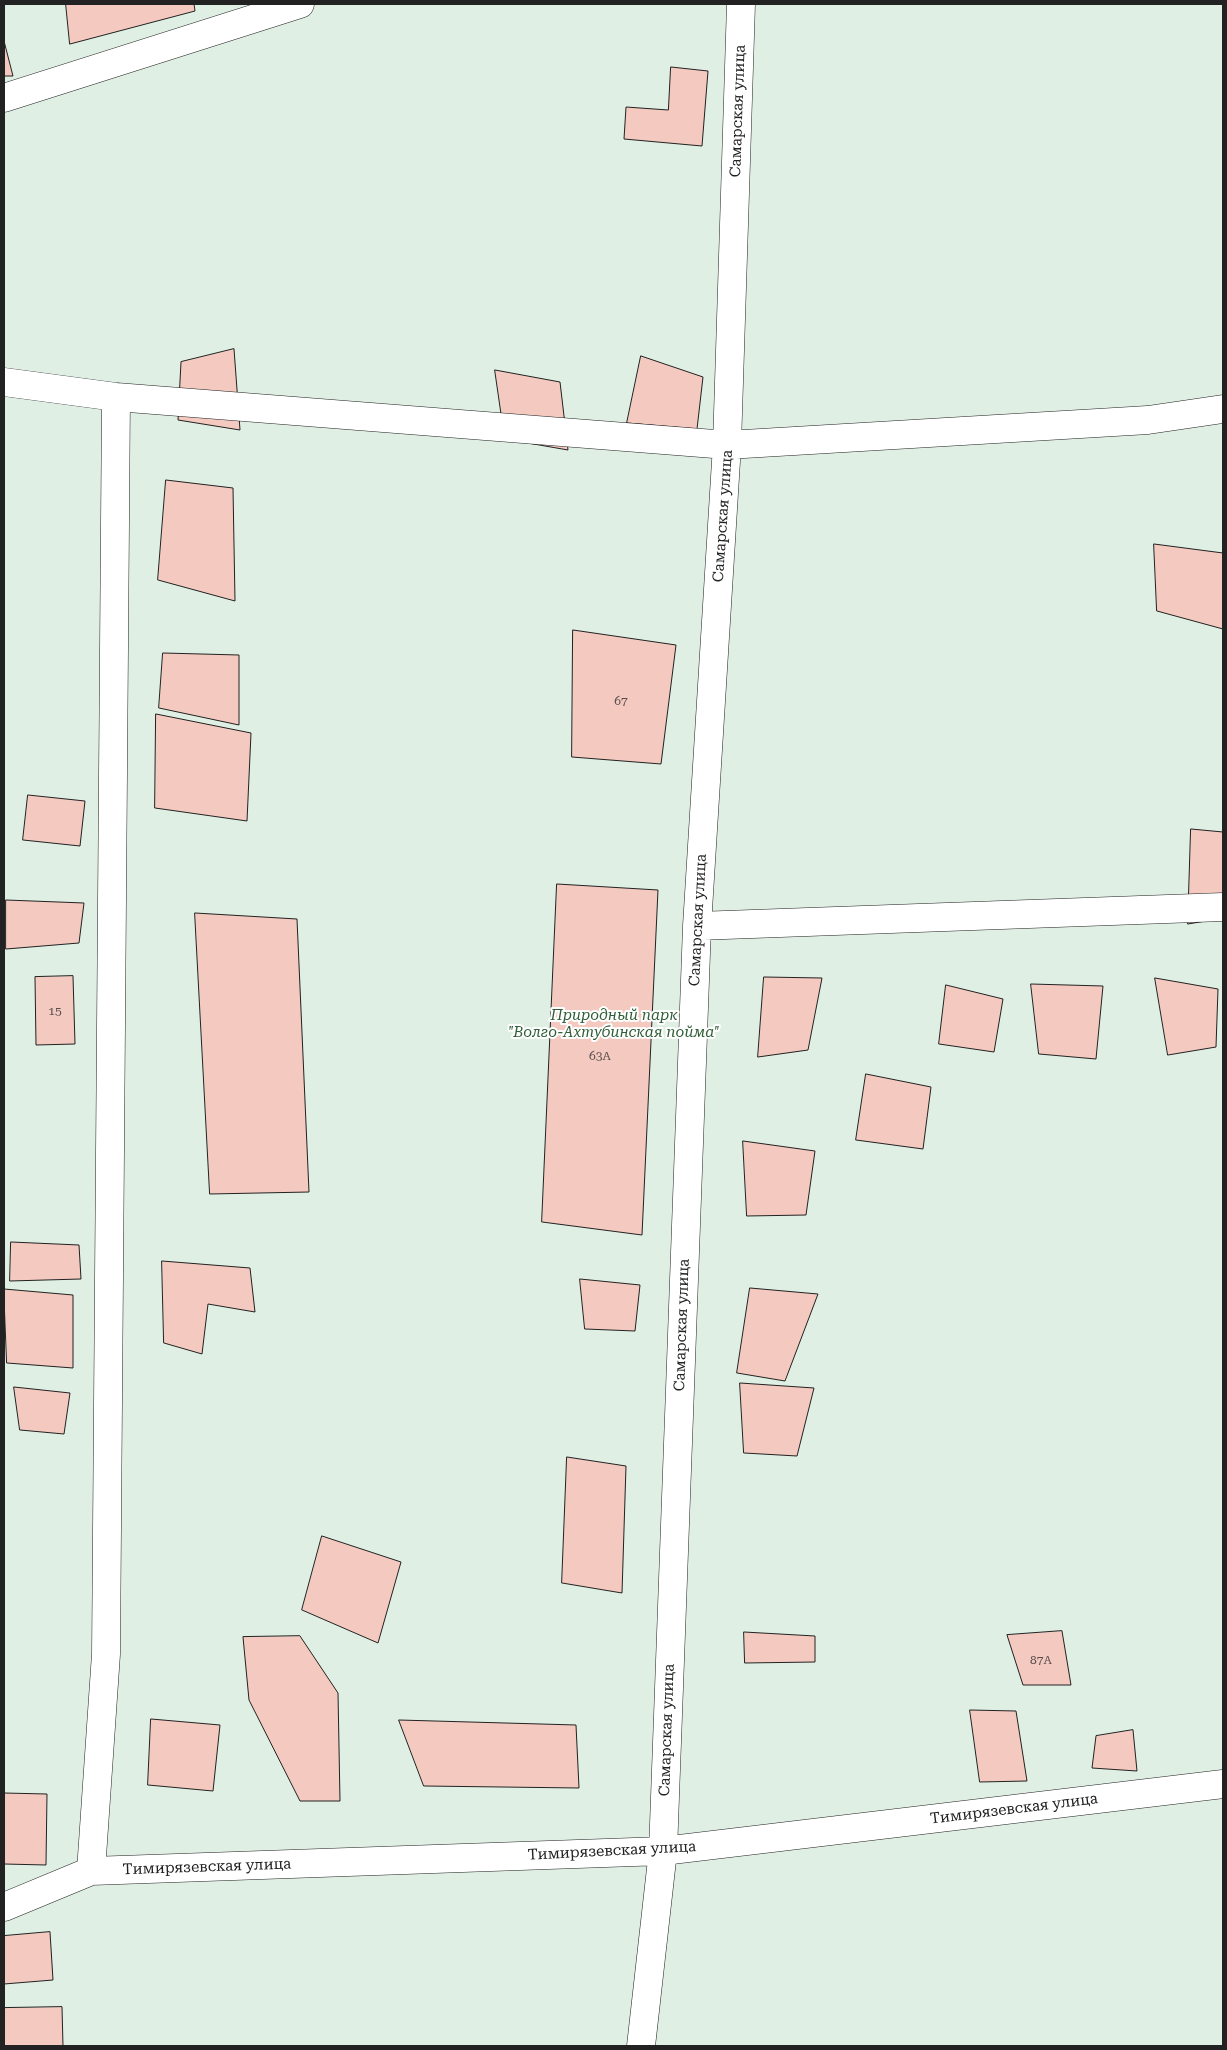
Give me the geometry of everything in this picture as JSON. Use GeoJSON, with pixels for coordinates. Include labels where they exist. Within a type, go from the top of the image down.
{"type":"FeatureCollection","features":[{"type":"Feature","properties":{"kind":"street"},"geometry":{"type":"LineString","coordinates":[[4,98],[300,4]]}},
{"type":"Feature","properties":{"kind":"street","name":"Самарская улица"},"geometry":{"type":"LineString","coordinates":[[641,2046],[663,1851],[696,926],[727,445],[741,4]]}},
{"type":"Feature","properties":{"kind":"street"},"geometry":{"type":"LineString","coordinates":[[4,382],[116,397],[727,445],[1148,420],[1223,409]]}},
{"type":"Feature","properties":{"kind":"street"},"geometry":{"type":"LineString","coordinates":[[91,1871],[106,1654],[116,397]]}},
{"type":"Feature","properties":{"kind":"street"},"geometry":{"type":"LineString","coordinates":[[696,926],[1223,907]]}},
{"type":"Feature","properties":{"kind":"street","name":"Тимирязевская улица"},"geometry":{"type":"LineString","coordinates":[[4,1907],[91,1871],[663,1851],[1223,1784]]}},
{"type":"Feature","properties":{"kind":"green space","name":"Природный парк \"Волго-Ахтубинская пойма\""},"geometry":{"type":"Polygon","coordinates":[[[4,4],[1223,4],[1223,2046],[4,2046],[4,4]]]}},
{"type":"Feature","properties":{"kind":"building"},"geometry":{"type":"Polygon","coordinates":[[[66,4],[194,4],[195,11],[70,44],[66,4]]]}},
{"type":"Feature","properties":{"kind":"building"},"geometry":{"type":"Polygon","coordinates":[[[4,41],[13,76],[4,76],[4,41]]]}},
{"type":"Feature","properties":{"kind":"building"},"geometry":{"type":"Polygon","coordinates":[[[671,67],[708,71],[702,146],[624,139],[626,107],[668,110],[671,67]]]}},
{"type":"Feature","properties":{"kind":"building"},"geometry":{"type":"Polygon","coordinates":[[[234,349],[240,430],[178,420],[181,362],[234,349]]]}},
{"type":"Feature","properties":{"kind":"building"},"geometry":{"type":"Polygon","coordinates":[[[641,356],[703,377],[697,429],[627,423],[641,356]]]}},
{"type":"Feature","properties":{"kind":"building"},"geometry":{"type":"Polygon","coordinates":[[[495,370],[560,382],[568,450],[505,439],[495,370]]]}},
{"type":"Feature","properties":{"kind":"building"},"geometry":{"type":"Polygon","coordinates":[[[166,480],[233,488],[235,601],[158,580],[166,480]]]}},
{"type":"Feature","properties":{"kind":"building"},"geometry":{"type":"Polygon","coordinates":[[[1154,544],[1223,553],[1223,629],[1157,611],[1154,544]]]}},
{"type":"Feature","properties":{"kind":"building"},"geometry":{"type":"Polygon","coordinates":[[[573,630],[676,645],[661,764],[572,757],[573,630]]]}},
{"type":"Feature","properties":{"kind":"building"},"geometry":{"type":"Polygon","coordinates":[[[163,653],[239,655],[239,725],[159,708],[163,653]]]}},
{"type":"Feature","properties":{"kind":"building"},"geometry":{"type":"Polygon","coordinates":[[[156,714],[251,733],[247,821],[155,808],[156,714]]]}},
{"type":"Feature","properties":{"kind":"building"},"geometry":{"type":"Polygon","coordinates":[[[28,795],[85,801],[80,846],[23,840],[28,795]]]}},
{"type":"Feature","properties":{"kind":"building"},"geometry":{"type":"Polygon","coordinates":[[[1191,829],[1223,832],[1223,918],[1188,924],[1191,829]]]}},
{"type":"Feature","properties":{"kind":"building"},"geometry":{"type":"Polygon","coordinates":[[[557,884],[658,890],[642,1235],[542,1222],[557,884]]]}},
{"type":"Feature","properties":{"kind":"building"},"geometry":{"type":"Polygon","coordinates":[[[6,900],[84,903],[79,943],[6,949],[6,900]]]}},
{"type":"Feature","properties":{"kind":"building"},"geometry":{"type":"Polygon","coordinates":[[[195,913],[297,919],[309,1192],[210,1194],[195,913]]]}},
{"type":"Feature","properties":{"kind":"building"},"geometry":{"type":"Polygon","coordinates":[[[73,976],[75,1044],[36,1045],[35,977],[73,976]]]}},
{"type":"Feature","properties":{"kind":"building"},"geometry":{"type":"Polygon","coordinates":[[[764,977],[822,978],[808,1050],[758,1057],[764,977]]]}},
{"type":"Feature","properties":{"kind":"building"},"geometry":{"type":"Polygon","coordinates":[[[1155,978],[1218,989],[1216,1047],[1168,1055],[1155,978]]]}},
{"type":"Feature","properties":{"kind":"building"},"geometry":{"type":"Polygon","coordinates":[[[1031,984],[1103,986],[1096,1059],[1039,1054],[1031,984]]]}},
{"type":"Feature","properties":{"kind":"building"},"geometry":{"type":"Polygon","coordinates":[[[946,985],[1003,999],[994,1052],[939,1044],[946,985]]]}},
{"type":"Feature","properties":{"kind":"building"},"geometry":{"type":"Polygon","coordinates":[[[866,1074],[931,1087],[923,1149],[856,1140],[866,1074]]]}},
{"type":"Feature","properties":{"kind":"building"},"geometry":{"type":"Polygon","coordinates":[[[743,1141],[815,1151],[806,1215],[747,1216],[743,1141]]]}},
{"type":"Feature","properties":{"kind":"building"},"geometry":{"type":"Polygon","coordinates":[[[11,1242],[79,1245],[81,1279],[10,1281],[11,1242]]]}},
{"type":"Feature","properties":{"kind":"building"},"geometry":{"type":"Polygon","coordinates":[[[162,1261],[250,1268],[255,1312],[208,1304],[202,1354],[164,1343],[162,1261]]]}},
{"type":"Feature","properties":{"kind":"building"},"geometry":{"type":"Polygon","coordinates":[[[580,1279],[640,1285],[635,1331],[585,1329],[580,1279]]]}},
{"type":"Feature","properties":{"kind":"building"},"geometry":{"type":"Polygon","coordinates":[[[750,1288],[818,1294],[785,1381],[737,1373],[750,1288]]]}},
{"type":"Feature","properties":{"kind":"building"},"geometry":{"type":"Polygon","coordinates":[[[4,1289],[73,1295],[73,1368],[7,1363],[4,1289]]]}},
{"type":"Feature","properties":{"kind":"building"},"geometry":{"type":"Polygon","coordinates":[[[740,1383],[814,1388],[797,1456],[744,1453],[740,1383]]]}},
{"type":"Feature","properties":{"kind":"building"},"geometry":{"type":"Polygon","coordinates":[[[14,1387],[70,1393],[64,1434],[20,1430],[14,1387]]]}},
{"type":"Feature","properties":{"kind":"building"},"geometry":{"type":"Polygon","coordinates":[[[567,1457],[626,1466],[622,1593],[562,1583],[567,1457]]]}},
{"type":"Feature","properties":{"kind":"building"},"geometry":{"type":"Polygon","coordinates":[[[322,1536],[401,1562],[378,1643],[302,1610],[322,1536]]]}},
{"type":"Feature","properties":{"kind":"building"},"geometry":{"type":"Polygon","coordinates":[[[1062,1631],[1071,1685],[1023,1685],[1007,1635],[1062,1631]]]}},
{"type":"Feature","properties":{"kind":"building"},"geometry":{"type":"Polygon","coordinates":[[[744,1632],[815,1636],[815,1662],[745,1663],[744,1632]]]}},
{"type":"Feature","properties":{"kind":"building"},"geometry":{"type":"Polygon","coordinates":[[[300,1636],[338,1693],[340,1801],[300,1801],[249,1700],[243,1637],[300,1636]]]}},
{"type":"Feature","properties":{"kind":"building"},"geometry":{"type":"Polygon","coordinates":[[[970,1710],[1016,1711],[1027,1781],[980,1782],[970,1710]]]}},
{"type":"Feature","properties":{"kind":"building"},"geometry":{"type":"Polygon","coordinates":[[[151,1719],[220,1725],[213,1791],[148,1785],[151,1719]]]}},
{"type":"Feature","properties":{"kind":"building"},"geometry":{"type":"Polygon","coordinates":[[[399,1720],[576,1725],[579,1788],[424,1786],[399,1720]]]}},
{"type":"Feature","properties":{"kind":"building"},"geometry":{"type":"Polygon","coordinates":[[[1133,1730],[1137,1771],[1092,1768],[1096,1736],[1133,1730]]]}},
{"type":"Feature","properties":{"kind":"building"},"geometry":{"type":"Polygon","coordinates":[[[4,1793],[47,1794],[46,1865],[4,1864],[4,1793]]]}},
{"type":"Feature","properties":{"kind":"building"},"geometry":{"type":"Polygon","coordinates":[[[50,1932],[53,1980],[4,1984],[4,1936],[50,1932]]]}},
{"type":"Feature","properties":{"kind":"building"},"geometry":{"type":"Polygon","coordinates":[[[62,2007],[63,2046],[4,2046],[4,2008],[62,2007]]]}}]}
